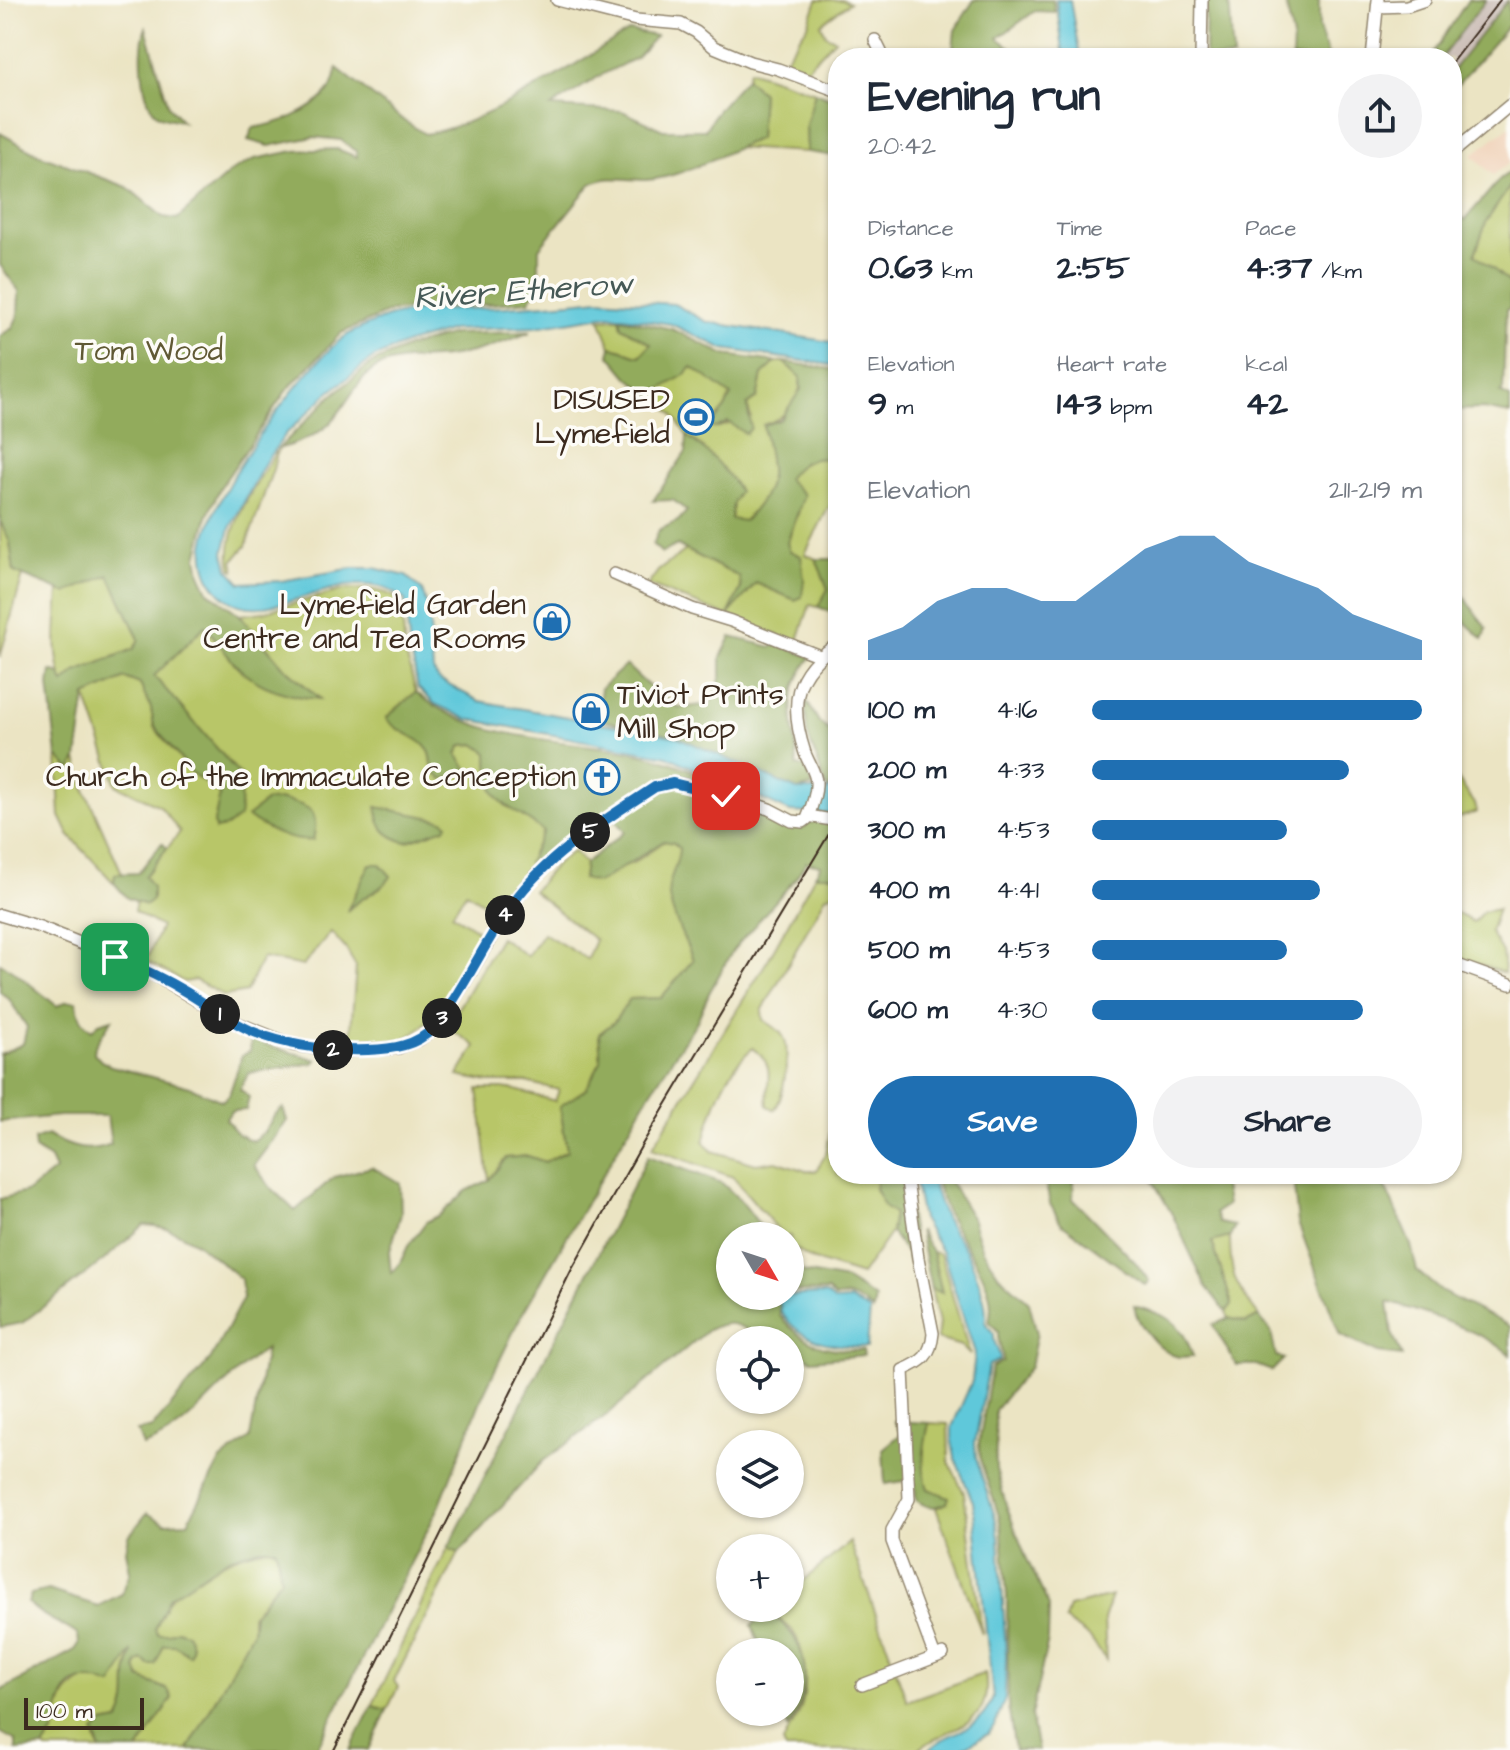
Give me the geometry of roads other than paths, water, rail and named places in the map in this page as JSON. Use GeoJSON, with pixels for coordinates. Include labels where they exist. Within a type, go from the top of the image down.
{"type":"FeatureCollection","features":[{"type":"Feature","properties":{"kind":"street"},"geometry":{"type":"LineString","coordinates":[[557,0],[636,20],[681,24],[726,52],[828,88]]}},
{"type":"Feature","properties":{"kind":"street"},"geometry":{"type":"LineString","coordinates":[[1201,48],[1202,0]]}},
{"type":"Feature","properties":{"kind":"street"},"geometry":{"type":"LineString","coordinates":[[1373,48],[1378,3],[1407,6],[1425,0]]}},
{"type":"Feature","properties":{"kind":"street"},"geometry":{"type":"LineString","coordinates":[[875,40],[879,48]]}},
{"type":"Feature","properties":{"kind":"street"},"geometry":{"type":"LineString","coordinates":[[1462,145],[1510,105]]}},
{"type":"Feature","properties":{"kind":"street"},"geometry":{"type":"LineString","coordinates":[[614,574],[692,609],[820,656]]}},
{"type":"Feature","properties":{"kind":"street"},"geometry":{"type":"LineString","coordinates":[[805,817],[816,784],[801,741],[796,702],[800,682],[820,656],[828,652]]}},
{"type":"Feature","properties":{"kind":"street"},"geometry":{"type":"LineString","coordinates":[[0,915],[40,927],[144,969],[232,1021],[273,1039],[338,1051],[398,1048],[420,1039],[435,1027],[503,917],[530,882],[552,861],[655,787],[673,783],[769,809],[828,820]]}},
{"type":"Feature","properties":{"kind":"street"},"geometry":{"type":"LineString","coordinates":[[1462,967],[1510,984]]}},
{"type":"Feature","properties":{"kind":"street"},"geometry":{"type":"LineString","coordinates":[[862,1685],[939,1656],[892,1541],[892,1530],[910,1506],[902,1373],[922,1361],[931,1345],[933,1333],[907,1184]]}},
{"type":"Feature","properties":{"kind":"water"},"geometry":{"type":"Polygon","coordinates":[[[1056,0],[1070,0],[1078,48],[1063,48],[1056,0]]]}},
{"type":"Feature","properties":{"kind":"water"},"geometry":{"type":"Polygon","coordinates":[[[599,299],[674,304],[707,322],[828,341],[828,365],[724,349],[671,324],[609,315],[535,327],[452,330],[408,343],[373,358],[326,395],[286,434],[266,461],[230,528],[224,552],[228,569],[241,583],[281,581],[354,568],[374,568],[406,576],[422,590],[429,612],[433,671],[439,680],[479,701],[678,737],[797,790],[828,790],[828,814],[790,812],[667,756],[467,719],[435,704],[418,688],[405,600],[383,588],[360,585],[337,588],[266,606],[246,607],[227,599],[208,576],[204,546],[222,496],[283,403],[344,337],[377,321],[407,313],[599,299]]]}},
{"type":"Feature","properties":{"kind":"water"},"geometry":{"type":"Polygon","coordinates":[[[915,1184],[933,1184],[944,1216],[975,1271],[983,1294],[985,1322],[994,1334],[1000,1360],[989,1365],[975,1443],[976,1458],[999,1537],[1006,1655],[1005,1698],[996,1723],[988,1734],[959,1750],[929,1750],[972,1725],[987,1710],[993,1698],[973,1502],[955,1458],[952,1442],[952,1427],[972,1381],[975,1353],[943,1254],[922,1219],[915,1184]]]}},
{"type":"Feature","properties":{"kind":"water"},"geometry":{"type":"Polygon","coordinates":[[[822,1294],[834,1301],[850,1300],[870,1311],[867,1347],[819,1341],[804,1334],[804,1326],[793,1326],[781,1310],[804,1310],[804,1295],[822,1294]]]}},
{"type":"Feature","properties":{"kind":"railway"},"geometry":{"type":"LineString","coordinates":[[1462,49],[1500,0]]}},
{"type":"Feature","properties":{"kind":"railway"},"geometry":{"type":"LineString","coordinates":[[334,1750],[571,1271],[643,1143],[828,836]]}},
{"type":"Feature","properties":{"kind":"place","name":"DISUSED Lymefield"},"geometry":{"type":"Point","coordinates":[696,417]}},
{"type":"Feature","properties":{"kind":"place","name":"Lymefield Garden Centre and Tea Rooms"},"geometry":{"type":"Point","coordinates":[552,622]}},
{"type":"Feature","properties":{"kind":"place","name":"Tiviot Prints Mill Shop"},"geometry":{"type":"Point","coordinates":[591,712]}},
{"type":"Feature","properties":{"kind":"place","name":"Church of the Immaculate Conception"},"geometry":{"type":"Point","coordinates":[602,777]}},
{"type":"Feature","properties":{"kind":"water label","name":"River Etherow"},"geometry":{"type":"Point","coordinates":[523,291]}},
{"type":"Feature","properties":{"kind":"park label","name":"Tom Wood"},"geometry":{"type":"Point","coordinates":[149,351]}}]}
